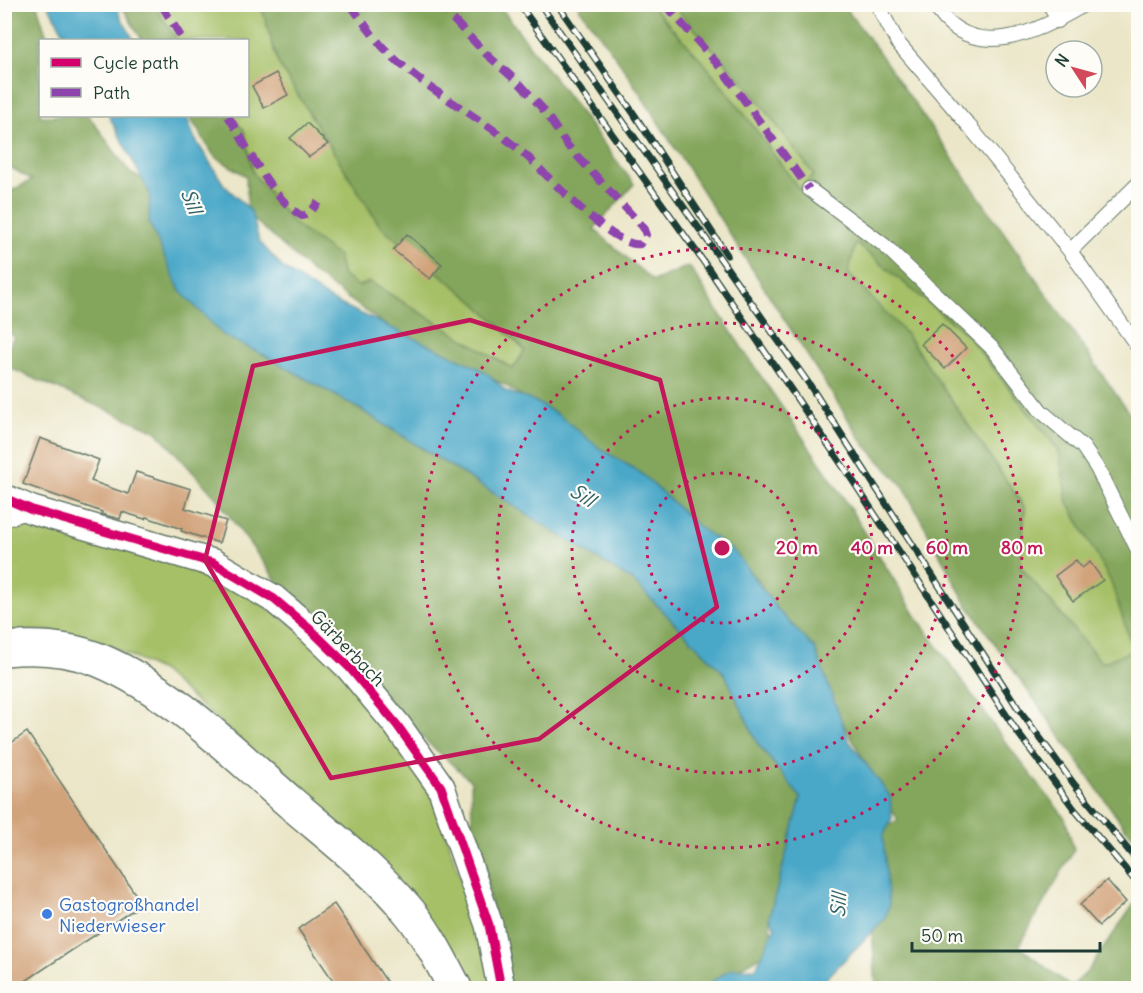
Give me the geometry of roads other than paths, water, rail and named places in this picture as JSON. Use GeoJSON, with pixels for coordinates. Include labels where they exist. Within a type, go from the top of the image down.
{"type":"FeatureCollection","features":[{"type":"Feature","properties":{"kind":"main road"},"geometry":{"type":"LineString","coordinates":[[4,649],[50,649],[96,659],[159,691],[222,742],[377,879],[411,915],[437,953],[455,988]]}},
{"type":"Feature","properties":{"kind":"street","name":"Gärberbach"},"geometry":{"type":"LineString","coordinates":[[4,498],[32,510],[213,563],[274,599],[349,667],[398,725],[441,787],[489,926],[501,988]]}},
{"type":"Feature","properties":{"kind":"lane"},"geometry":{"type":"LineString","coordinates":[[877,4],[898,43],[970,127],[1070,251],[1138,347]]}},
{"type":"Feature","properties":{"kind":"lane"},"geometry":{"type":"LineString","coordinates":[[934,4],[948,23],[960,31],[984,38],[1018,36],[1058,21],[1085,4]]}},
{"type":"Feature","properties":{"kind":"lane"},"geometry":{"type":"LineString","coordinates":[[1050,4],[1058,21]]}},
{"type":"Feature","properties":{"kind":"lane"},"geometry":{"type":"LineString","coordinates":[[1070,251],[1138,184]]}},
{"type":"Feature","properties":{"kind":"lane"},"geometry":{"type":"LineString","coordinates":[[808,189],[884,245],[993,349],[1041,411],[1083,447],[1097,468],[1138,550]]}},
{"type":"Feature","properties":{"kind":"lane"},"geometry":{"type":"LineString","coordinates":[[4,520],[32,510]]}},
{"type":"Feature","properties":{"kind":"water"},"geometry":{"type":"Polygon","coordinates":[[[48,5],[117,5],[119,14],[133,39],[67,39],[48,5]]]}},
{"type":"Feature","properties":{"kind":"water","name":"Sill"},"geometry":{"type":"Polygon","coordinates":[[[110,117],[186,117],[195,139],[224,185],[251,211],[259,241],[283,268],[331,300],[477,367],[506,391],[536,402],[559,415],[598,447],[641,473],[699,527],[736,553],[778,610],[815,649],[849,741],[890,796],[892,818],[883,837],[889,905],[885,918],[817,988],[708,988],[711,982],[731,969],[756,968],[775,927],[769,918],[801,798],[758,744],[725,674],[633,581],[363,411],[266,356],[224,336],[180,291],[149,222],[150,194],[110,117]]]}},
{"type":"Feature","properties":{"kind":"waterway"},"geometry":{"type":"LineString","coordinates":[[109,12],[123,4]]}},
{"type":"Feature","properties":{"kind":"railway"},"geometry":{"type":"LineString","coordinates":[[519,4],[708,268],[855,484],[1018,733],[1075,810],[1138,884]]}},
{"type":"Feature","properties":{"kind":"railway"},"geometry":{"type":"LineString","coordinates":[[540,4],[809,384],[1018,708],[1074,784],[1138,862]]}},
{"type":"Feature","properties":{"kind":"railway"},"geometry":{"type":"LineString","coordinates":[[557,4],[634,114],[727,255]]}},
{"type":"Feature","properties":{"kind":"place","name":"Gastogroßhandel Niederwieser"},"geometry":{"type":"Point","coordinates":[47,914]}}]}
